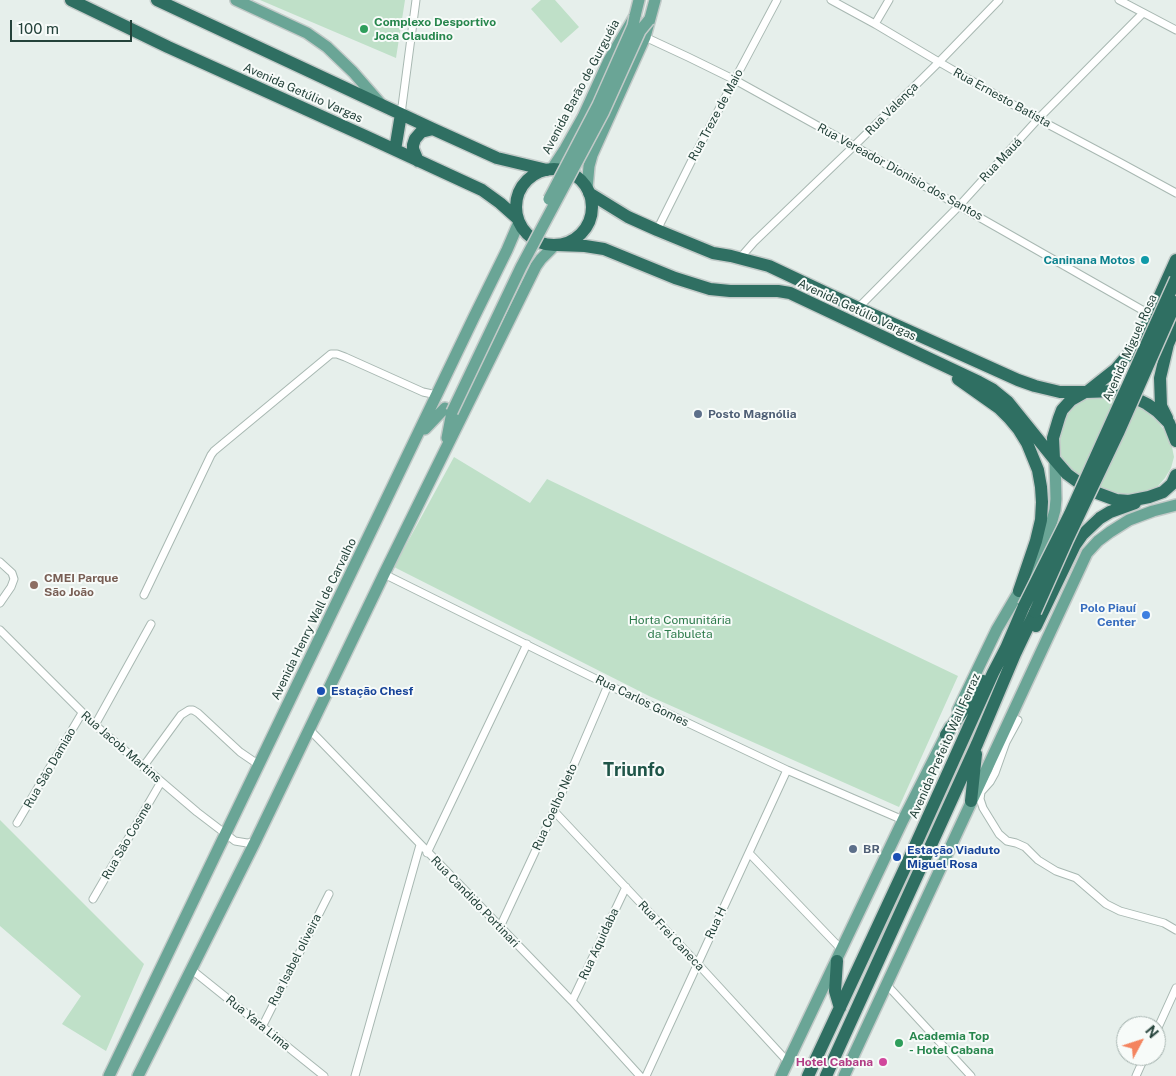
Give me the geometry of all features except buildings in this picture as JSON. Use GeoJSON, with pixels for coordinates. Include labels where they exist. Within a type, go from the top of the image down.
{"type":"FeatureCollection","features":[{"type":"Feature","properties":{"kind":"highway","name":"Avenida Getúlio Vargas"},"geometry":{"type":"LineString","coordinates":[[71,0],[168,47],[482,190],[500,203],[519,221],[525,232],[544,244],[604,249],[675,278],[710,289],[790,293],[979,382],[1000,395],[1008,402],[1067,474],[1089,490],[1116,500],[1129,501],[1149,497]]}},
{"type":"Feature","properties":{"kind":"highway","name":"Avenida Getúlio Vargas"},"geometry":{"type":"LineString","coordinates":[[157,0],[497,158],[573,174],[584,183],[589,195],[628,217],[713,252],[769,266],[784,272],[858,308],[1018,380],[1060,392],[1116,391],[1132,396],[1157,411],[1173,432]]}},
{"type":"Feature","properties":{"kind":"highway"},"geometry":{"type":"LineString","coordinates":[[395,150],[400,114]]}},
{"type":"Feature","properties":{"kind":"highway"},"geometry":{"type":"LineString","coordinates":[[418,161],[413,149],[415,139],[421,132],[433,129]]}},
{"type":"Feature","properties":{"kind":"highway","name":"Avenida Barão de Gurguéia"},"geometry":{"type":"LineString","coordinates":[[533,175],[550,169]]}},
{"type":"Feature","properties":{"kind":"highway","name":"Avenida Henry Wall de Carvalho"},"geometry":{"type":"LineString","coordinates":[[519,221],[516,206],[518,194],[524,183],[533,175]]}},
{"type":"Feature","properties":{"kind":"highway"},"geometry":{"type":"LineString","coordinates":[[556,245],[568,243],[579,236],[584,230],[591,218],[589,195]]}},
{"type":"Feature","properties":{"kind":"highway"},"geometry":{"type":"LineString","coordinates":[[1055,460],[1052,438],[1062,410],[1071,400],[1086,392],[1116,369],[1134,348],[1145,329],[1176,260]]}},
{"type":"Feature","properties":{"kind":"highway","name":"Avenida Miguel Rosa"},"geometry":{"type":"LineString","coordinates":[[1114,431],[1176,279]]}},
{"type":"Feature","properties":{"kind":"highway","name":"Avenida Miguel Rosa"},"geometry":{"type":"LineString","coordinates":[[1114,431],[1176,302]]}},
{"type":"Feature","properties":{"kind":"highway"},"geometry":{"type":"LineString","coordinates":[[1173,432],[1161,406],[1160,378],[1168,344],[1176,326]]}},
{"type":"Feature","properties":{"kind":"highway"},"geometry":{"type":"LineString","coordinates":[[934,361],[999,408],[1019,430],[1033,456],[1041,487],[1041,520],[1019,591]]}},
{"type":"Feature","properties":{"kind":"highway","name":"Avenida Prefeito Wall Ferraz"},"geometry":{"type":"LineString","coordinates":[[826,1076],[977,744],[1010,651],[1070,514],[1114,431]]}},
{"type":"Feature","properties":{"kind":"highway"},"geometry":{"type":"LineString","coordinates":[[946,735],[1010,651],[1038,624],[1082,535],[1100,518],[1110,512],[1170,491],[1176,475]]}},
{"type":"Feature","properties":{"kind":"highway","name":"Avenida Prefeito Wall Ferraz"},"geometry":{"type":"LineString","coordinates":[[808,1076],[993,673],[1010,651]]}},
{"type":"Feature","properties":{"kind":"highway"},"geometry":{"type":"LineString","coordinates":[[971,801],[977,744]]}},
{"type":"Feature","properties":{"kind":"highway"},"geometry":{"type":"LineString","coordinates":[[839,956],[835,991],[840,1008]]}},
{"type":"Feature","properties":{"kind":"main road","name":"Avenida Getúlio Vargas"},"geometry":{"type":"LineString","coordinates":[[236,0],[307,34],[322,44],[353,72],[382,105]]}},
{"type":"Feature","properties":{"kind":"main road","name":"Avenida Barão de Gurguéia"},"geometry":{"type":"LineString","coordinates":[[550,169],[565,149],[609,60],[635,16],[639,0]]}},
{"type":"Feature","properties":{"kind":"main road"},"geometry":{"type":"LineString","coordinates":[[589,195],[589,166],[592,155],[645,37],[655,0]]}},
{"type":"Feature","properties":{"kind":"main road"},"geometry":{"type":"LineString","coordinates":[[446,450],[448,410],[527,241],[598,105],[633,26],[635,16]]}},
{"type":"Feature","properties":{"kind":"main road"},"geometry":{"type":"LineString","coordinates":[[416,438],[448,410],[603,113],[640,31],[649,20]]}},
{"type":"Feature","properties":{"kind":"main road","name":"Avenida Henry Wall de Carvalho"},"geometry":{"type":"LineString","coordinates":[[109,1076],[519,221]]}},
{"type":"Feature","properties":{"kind":"main road"},"geometry":{"type":"LineString","coordinates":[[138,1076],[255,842],[384,574],[536,266],[556,245]]}},
{"type":"Feature","properties":{"kind":"main road","name":"Avenida Prefeito Wall Ferraz"},"geometry":{"type":"LineString","coordinates":[[781,1076],[903,820],[997,629],[1034,566],[1048,535],[1056,499],[1055,460]]}},
{"type":"Feature","properties":{"kind":"main road"},"geometry":{"type":"LineString","coordinates":[[844,1076],[971,801],[979,790],[1087,553],[1098,541],[1129,520],[1176,505]]}},
{"type":"Feature","properties":{"kind":"street"},"geometry":{"type":"LineString","coordinates":[[400,114],[416,0]]}},
{"type":"Feature","properties":{"kind":"street","name":"Rua Treze de Maio"},"geometry":{"type":"LineString","coordinates":[[657,230],[777,0]]}},
{"type":"Feature","properties":{"kind":"street","name":"Rua Ernesto Batista"},"geometry":{"type":"LineString","coordinates":[[831,0],[1038,119],[1176,193]]}},
{"type":"Feature","properties":{"kind":"street"},"geometry":{"type":"LineString","coordinates":[[875,24],[889,0]]}},
{"type":"Feature","properties":{"kind":"street","name":"Rua Valença"},"geometry":{"type":"LineString","coordinates":[[740,258],[754,242],[939,62],[999,0]]}},
{"type":"Feature","properties":{"kind":"street"},"geometry":{"type":"LineString","coordinates":[[1119,0],[1176,30]]}},
{"type":"Feature","properties":{"kind":"street","name":"Rua Mauá"},"geometry":{"type":"LineString","coordinates":[[858,308],[959,206],[1038,119],[1143,12]]}},
{"type":"Feature","properties":{"kind":"street","name":"Rua Vereador Dionisio dos Santos"},"geometry":{"type":"LineString","coordinates":[[645,37],[734,80],[1151,315]]}},
{"type":"Feature","properties":{"kind":"street"},"geometry":{"type":"LineString","coordinates":[[144,595],[214,451],[332,354],[345,357],[423,392],[437,395]]}},
{"type":"Feature","properties":{"kind":"street"},"geometry":{"type":"LineString","coordinates":[[0,562],[12,573],[14,578],[12,587],[0,603]]}},
{"type":"Feature","properties":{"kind":"street","name":"Rua Carlos Gomes"},"geometry":{"type":"LineString","coordinates":[[384,574],[608,685],[787,770],[903,820]]}},
{"type":"Feature","properties":{"kind":"street"},"geometry":{"type":"LineString","coordinates":[[95,725],[151,624]]}},
{"type":"Feature","properties":{"kind":"street","name":"Rua Jacob Martins"},"geometry":{"type":"LineString","coordinates":[[1,634],[82,713],[161,782],[235,841],[255,842]]}},
{"type":"Feature","properties":{"kind":"street"},"geometry":{"type":"LineString","coordinates":[[427,852],[527,644]]}},
{"type":"Feature","properties":{"kind":"street","name":"Rua Coelho Neto"},"geometry":{"type":"LineString","coordinates":[[500,927],[554,811],[608,685]]}},
{"type":"Feature","properties":{"kind":"street"},"geometry":{"type":"LineString","coordinates":[[143,767],[181,714],[188,710],[198,713],[240,752],[259,765]]}},
{"type":"Feature","properties":{"kind":"street","name":"Rua São Damiao"},"geometry":{"type":"LineString","coordinates":[[17,822],[82,713]]}},
{"type":"Feature","properties":{"kind":"street"},"geometry":{"type":"LineString","coordinates":[[1018,720],[1006,742],[990,782],[979,790],[983,808],[999,834],[1007,841],[1025,847],[1038,860],[1056,871],[1076,878],[1106,904],[1120,911],[1164,923],[1176,930]]}},
{"type":"Feature","properties":{"kind":"street","name":"Rua Candido Portinari"},"geometry":{"type":"LineString","coordinates":[[309,729],[572,1002],[640,1076]]}},
{"type":"Feature","properties":{"kind":"street","name":"Rua H"},"geometry":{"type":"LineString","coordinates":[[646,1076],[787,770]]}},
{"type":"Feature","properties":{"kind":"street","name":"Rua São Cosme"},"geometry":{"type":"LineString","coordinates":[[94,899],[161,782]]}},
{"type":"Feature","properties":{"kind":"street","name":"Rua Frei Caneca"},"geometry":{"type":"LineString","coordinates":[[554,811],[788,1062]]}},
{"type":"Feature","properties":{"kind":"street"},"geometry":{"type":"LineString","coordinates":[[355,1076],[420,845]]}},
{"type":"Feature","properties":{"kind":"street"},"geometry":{"type":"LineString","coordinates":[[749,853],[839,956]]}},
{"type":"Feature","properties":{"kind":"street","name":"Rua Aquidaba"},"geometry":{"type":"LineString","coordinates":[[572,1002],[626,887]]}},
{"type":"Feature","properties":{"kind":"street","name":"Rua Isabel oliveira"},"geometry":{"type":"LineString","coordinates":[[262,1027],[328,894]]}},
{"type":"Feature","properties":{"kind":"street","name":"Rua Yara Lima"},"geometry":{"type":"LineString","coordinates":[[192,970],[324,1076]]}},
{"type":"Feature","properties":{"kind":"street"},"geometry":{"type":"LineString","coordinates":[[887,985],[971,1076]]}},
{"type":"Feature","properties":{"kind":"street"},"geometry":{"type":"LineString","coordinates":[[1163,1016],[1176,988]]}},
{"type":"Feature","properties":{"kind":"green space","name":"Complexo Desportivo Joca Claudino"},"geometry":{"type":"Polygon","coordinates":[[[260,0],[405,0],[396,58],[260,0]]]}},
{"type":"Feature","properties":{"kind":"green space"},"geometry":{"type":"Polygon","coordinates":[[[541,0],[555,0],[579,27],[561,43],[531,9],[541,0]]]}},
{"type":"Feature","properties":{"kind":"green space"},"geometry":{"type":"Polygon","coordinates":[[[1097,397],[1115,397],[1143,409],[1158,422],[1167,434],[1174,457],[1171,468],[1158,486],[1138,494],[1117,494],[1092,484],[1071,470],[1062,459],[1059,439],[1062,426],[1068,414],[1076,405],[1084,400],[1097,397]]]}},
{"type":"Feature","properties":{"kind":"green space","name":"Horta Comunitária da Tabuleta"},"geometry":{"type":"Polygon","coordinates":[[[454,457],[530,503],[547,479],[958,676],[899,807],[649,696],[394,567],[454,457]]]}},
{"type":"Feature","properties":{"kind":"green space"},"geometry":{"type":"Polygon","coordinates":[[[0,820],[144,964],[106,1051],[62,1024],[81,996],[0,926],[0,820]]]}},
{"type":"Feature","properties":{"kind":"place","name":"Complexo Desportivo Joca Claudino"},"geometry":{"type":"Point","coordinates":[364,29]}},
{"type":"Feature","properties":{"kind":"place","name":"Caninana Motos"},"geometry":{"type":"Point","coordinates":[1145,260]}},
{"type":"Feature","properties":{"kind":"place","name":"Posto Magnólia"},"geometry":{"type":"Point","coordinates":[698,414]}},
{"type":"Feature","properties":{"kind":"place","name":"CMEI Parque São João"},"geometry":{"type":"Point","coordinates":[34,585]}},
{"type":"Feature","properties":{"kind":"place","name":"Polo Piauí Center"},"geometry":{"type":"Point","coordinates":[1146,615]}},
{"type":"Feature","properties":{"kind":"place","name":"Estação Chesf"},"geometry":{"type":"Point","coordinates":[321,691]}},
{"type":"Feature","properties":{"kind":"place","name":"BR"},"geometry":{"type":"Point","coordinates":[853,849]}},
{"type":"Feature","properties":{"kind":"place","name":"Estação Viaduto Miguel Rosa"},"geometry":{"type":"Point","coordinates":[897,857]}},
{"type":"Feature","properties":{"kind":"place","name":"Academia Top - Hotel Cabana"},"geometry":{"type":"Point","coordinates":[899,1043]}},
{"type":"Feature","properties":{"kind":"place","name":"Hotel Cabana"},"geometry":{"type":"Point","coordinates":[883,1062]}},
{"type":"Feature","properties":{"kind":"district","name":"Triunfo"},"geometry":{"type":"Point","coordinates":[634,770]}}]}
